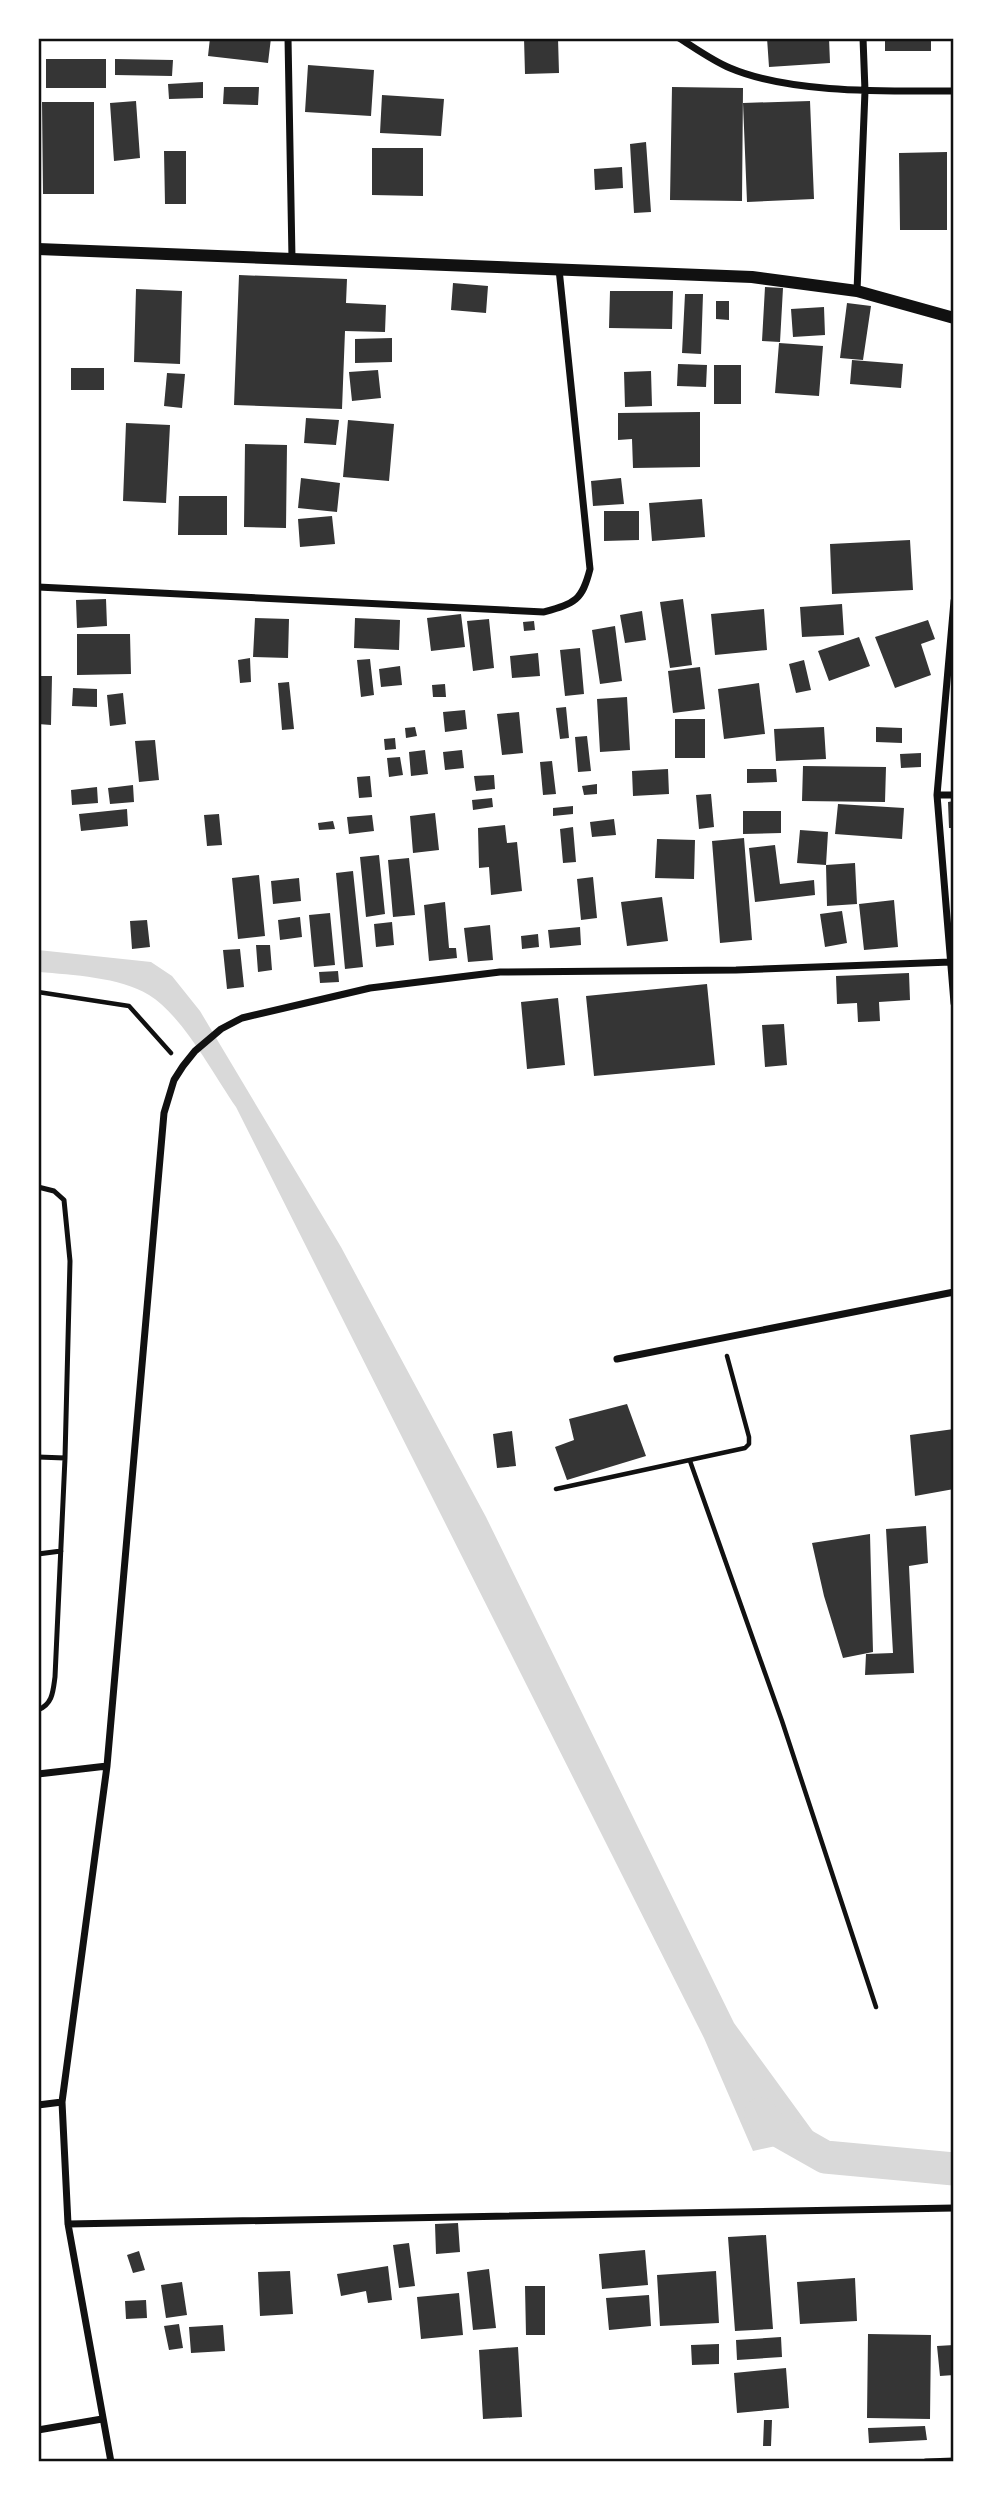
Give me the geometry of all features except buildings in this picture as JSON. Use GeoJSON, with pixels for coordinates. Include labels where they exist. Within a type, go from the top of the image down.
{"type":"FeatureCollection","features":[{"type":"Feature","properties":{"kind":"street"},"geometry":{"type":"LineString","coordinates":[[288,38],[292,258]]}},
{"type":"Feature","properties":{"kind":"street"},"geometry":{"type":"LineString","coordinates":[[679,38],[731,68],[806,85],[865,91],[954,91]]}},
{"type":"Feature","properties":{"kind":"street"},"geometry":{"type":"LineString","coordinates":[[856,291],[865,91],[863,38]]}},
{"type":"Feature","properties":{"kind":"street"},"geometry":{"type":"LineString","coordinates":[[38,250],[559,267],[752,277],[856,291],[954,318]]}},
{"type":"Feature","properties":{"kind":"street"},"geometry":{"type":"LineString","coordinates":[[38,587],[544,612],[573,604],[584,591],[590,569],[559,267]]}},
{"type":"Feature","properties":{"kind":"street"},"geometry":{"type":"LineString","coordinates":[[954,601],[937,795],[954,1003]]}},
{"type":"Feature","properties":{"kind":"street"},"geometry":{"type":"LineString","coordinates":[[937,795],[954,795]]}},
{"type":"Feature","properties":{"kind":"street"},"geometry":{"type":"LineString","coordinates":[[111,2462],[68,2224],[62,2102],[107,1766],[164,1113],[174,1080],[195,1051],[221,1029],[242,1018],[370,988],[500,972],[736,970],[951,962]]}},
{"type":"Feature","properties":{"kind":"street"},"geometry":{"type":"LineString","coordinates":[[617,1359],[954,1292]]}},
{"type":"Feature","properties":{"kind":"street"},"geometry":{"type":"LineString","coordinates":[[38,1774],[107,1766]]}},
{"type":"Feature","properties":{"kind":"street"},"geometry":{"type":"LineString","coordinates":[[38,2105],[62,2102]]}},
{"type":"Feature","properties":{"kind":"street"},"geometry":{"type":"LineString","coordinates":[[68,2224],[954,2208]]}},
{"type":"Feature","properties":{"kind":"street"},"geometry":{"type":"LineString","coordinates":[[38,2430],[102,2419]]}},
{"type":"Feature","properties":{"kind":"street"},"geometry":{"type":"LineString","coordinates":[[926,2462],[954,2460]]}},
{"type":"Feature","properties":{"kind":"lane"},"geometry":{"type":"LineString","coordinates":[[38,1187],[54,1191],[64,1200],[70,1261],[65,1458],[53,1695],[46,1707],[38,1710]]}},
{"type":"Feature","properties":{"kind":"lane"},"geometry":{"type":"LineString","coordinates":[[38,1457],[65,1458]]}},
{"type":"Feature","properties":{"kind":"lane"},"geometry":{"type":"LineString","coordinates":[[38,1554],[61,1551]]}},
{"type":"Feature","properties":{"kind":"path"},"geometry":{"type":"LineString","coordinates":[[38,992],[130,1006],[183,1066]]}},
{"type":"Feature","properties":{"kind":"path"},"geometry":{"type":"LineString","coordinates":[[556,1489],[745,1448],[749,1444],[722,1338]]}},
{"type":"Feature","properties":{"kind":"path"},"geometry":{"type":"LineString","coordinates":[[690,1461],[782,1721],[876,2007]]}},
{"type":"Feature","properties":{"kind":"shaded area"},"geometry":{"type":"Polygon","coordinates":[[[38,950],[151,962],[172,976],[200,1011],[341,1247],[486,1517],[734,2023],[817,2137],[753,2151],[704,2038],[236,1107],[185,1031],[162,1004],[124,984],[39,972],[38,950]]]}},
{"type":"Feature","properties":{"kind":"waterway"},"geometry":{"type":"LineString","coordinates":[[761,2114],[767,2124],[825,2157],[954,2169]]}}]}
